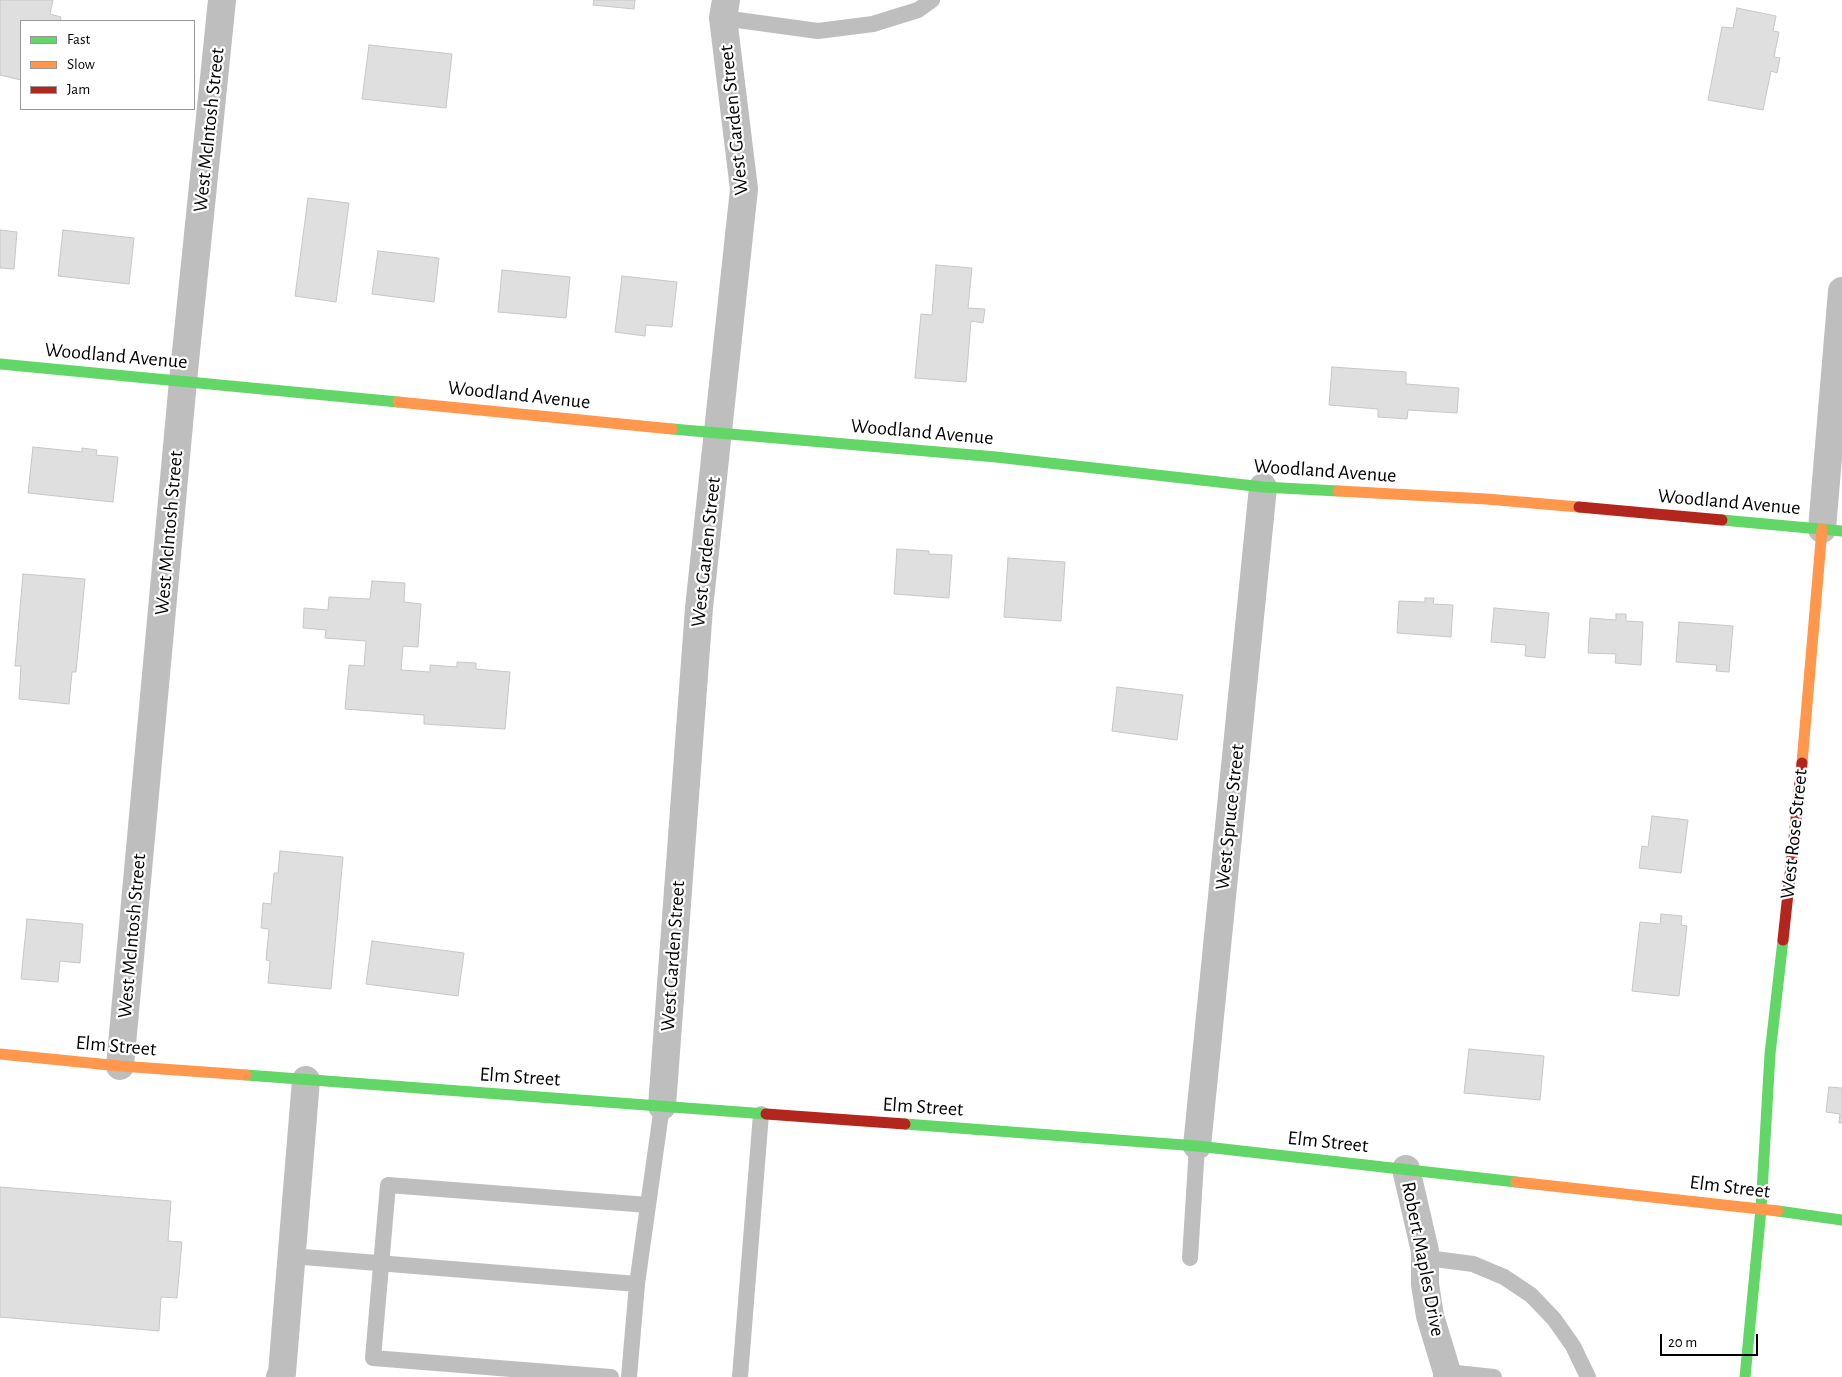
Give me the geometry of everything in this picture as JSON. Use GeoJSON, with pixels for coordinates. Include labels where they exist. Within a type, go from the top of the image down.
{"type":"FeatureCollection","features":[{"type":"Feature","properties":{"kind":"street","name":"West McIntosh Street"},"geometry":{"type":"LineString","coordinates":[[120,1066],[184,381],[222,0]]}},
{"type":"Feature","properties":{"kind":"street","name":"West Garden Street"},"geometry":{"type":"LineString","coordinates":[[662,1106],[699,608],[744,189],[725,9]]}},
{"type":"Feature","properties":{"kind":"street","name":"West Rose Street"},"geometry":{"type":"LineString","coordinates":[[1745,1377],[1761,1209],[1770,1054],[1801,776],[1832,530],[1842,291]]}},
{"type":"Feature","properties":{"kind":"street","name":"Woodland Avenue"},"geometry":{"type":"LineString","coordinates":[[0,364],[718,433],[996,457],[1263,487],[1486,499],[1832,530]]}},
{"type":"Feature","properties":{"kind":"street","name":"West Spruce Street"},"geometry":{"type":"LineString","coordinates":[[1197,1146],[1263,487]]}},
{"type":"Feature","properties":{"kind":"street","name":"Elm Street"},"geometry":{"type":"LineString","coordinates":[[0,1054],[120,1066],[1197,1146],[1761,1209],[1842,1220]]}},
{"type":"Feature","properties":{"kind":"street"},"geometry":{"type":"LineString","coordinates":[[280,1377],[282,1372],[306,1080]]}},
{"type":"Feature","properties":{"kind":"street","name":"Robert Maples Drive"},"geometry":{"type":"LineString","coordinates":[[1406,1169],[1425,1251],[1425,1284],[1430,1316],[1447,1375]]}},
{"type":"Feature","properties":{"kind":"lane"},"geometry":{"type":"LineString","coordinates":[[725,9],[818,31],[873,24],[918,10],[932,0]]}},
{"type":"Feature","properties":{"kind":"lane"},"geometry":{"type":"LineString","coordinates":[[629,1377],[637,1284],[662,1106]]}},
{"type":"Feature","properties":{"kind":"lane"},"geometry":{"type":"LineString","coordinates":[[740,1377],[761,1114]]}},
{"type":"Feature","properties":{"kind":"lane"},"geometry":{"type":"LineString","coordinates":[[1190,1258],[1197,1146]]}},
{"type":"Feature","properties":{"kind":"lane"},"geometry":{"type":"LineString","coordinates":[[611,1377],[373,1358],[388,1184],[648,1205]]}},
{"type":"Feature","properties":{"kind":"lane"},"geometry":{"type":"LineString","coordinates":[[291,1256],[637,1284]]}},
{"type":"Feature","properties":{"kind":"lane"},"geometry":{"type":"LineString","coordinates":[[1425,1259],[1473,1264],[1504,1277],[1531,1295],[1554,1319],[1572,1346],[1588,1377]]}},
{"type":"Feature","properties":{"kind":"lane"},"geometry":{"type":"LineString","coordinates":[[1447,1375],[1494,1377]]}},
{"type":"Feature","properties":{"kind":"building"},"geometry":{"type":"Polygon","coordinates":[[[0,0],[53,0],[50,14],[61,17],[60,20],[20,20],[20,80],[0,75],[0,0]]]}},
{"type":"Feature","properties":{"kind":"building"},"geometry":{"type":"Polygon","coordinates":[[[594,0],[635,0],[634,9],[593,5],[594,0]]]}},
{"type":"Feature","properties":{"kind":"building"},"geometry":{"type":"Polygon","coordinates":[[[1737,8],[1776,16],[1773,31],[1779,32],[1774,57],[1780,58],[1777,73],[1771,71],[1763,110],[1708,100],[1722,27],[1733,28],[1737,8]]]}},
{"type":"Feature","properties":{"kind":"building"},"geometry":{"type":"Polygon","coordinates":[[[369,45],[452,54],[446,108],[362,99],[369,45]]]}},
{"type":"Feature","properties":{"kind":"building"},"geometry":{"type":"Polygon","coordinates":[[[308,198],[349,203],[336,302],[295,296],[308,198]]]}},
{"type":"Feature","properties":{"kind":"building"},"geometry":{"type":"Polygon","coordinates":[[[0,230],[17,232],[14,269],[0,268],[0,230]]]}},
{"type":"Feature","properties":{"kind":"building"},"geometry":{"type":"Polygon","coordinates":[[[63,230],[134,238],[129,284],[58,276],[63,230]]]}},
{"type":"Feature","properties":{"kind":"building"},"geometry":{"type":"Polygon","coordinates":[[[378,251],[439,258],[434,302],[372,294],[378,251]]]}},
{"type":"Feature","properties":{"kind":"building"},"geometry":{"type":"Polygon","coordinates":[[[936,265],[972,268],[968,308],[985,309],[983,323],[971,321],[966,382],[915,378],[921,314],[932,315],[936,265]]]}},
{"type":"Feature","properties":{"kind":"building"},"geometry":{"type":"Polygon","coordinates":[[[502,270],[570,277],[566,318],[498,312],[502,270]]]}},
{"type":"Feature","properties":{"kind":"building"},"geometry":{"type":"Polygon","coordinates":[[[622,276],[677,282],[672,327],[646,325],[645,336],[615,332],[622,276]]]}},
{"type":"Feature","properties":{"kind":"building"},"geometry":{"type":"Polygon","coordinates":[[[1332,367],[1406,372],[1406,384],[1459,388],[1457,413],[1408,410],[1407,419],[1378,417],[1378,409],[1329,405],[1332,367]]]}},
{"type":"Feature","properties":{"kind":"building"},"geometry":{"type":"Polygon","coordinates":[[[33,447],[82,452],[82,448],[97,450],[96,455],[118,457],[113,502],[28,493],[33,447]]]}},
{"type":"Feature","properties":{"kind":"building"},"geometry":{"type":"Polygon","coordinates":[[[897,549],[929,551],[929,554],[952,555],[949,598],[894,594],[897,549]]]}},
{"type":"Feature","properties":{"kind":"building"},"geometry":{"type":"Polygon","coordinates":[[[1008,558],[1065,562],[1061,621],[1004,617],[1008,558]]]}},
{"type":"Feature","properties":{"kind":"building"},"geometry":{"type":"Polygon","coordinates":[[[23,574],[85,579],[76,672],[72,672],[69,704],[19,699],[21,666],[15,666],[23,574]]]}},
{"type":"Feature","properties":{"kind":"building"},"geometry":{"type":"Polygon","coordinates":[[[372,581],[405,583],[404,602],[421,604],[418,647],[403,646],[401,670],[430,672],[430,665],[457,667],[457,662],[476,663],[476,669],[510,672],[505,729],[424,724],[424,715],[345,709],[349,665],[364,666],[366,641],[325,638],[326,630],[303,628],[304,608],[328,610],[329,597],[370,599],[372,581]]]}},
{"type":"Feature","properties":{"kind":"building"},"geometry":{"type":"Polygon","coordinates":[[[1425,598],[1434,598],[1433,604],[1453,605],[1451,637],[1397,633],[1399,601],[1425,602],[1425,598]]]}},
{"type":"Feature","properties":{"kind":"building"},"geometry":{"type":"Polygon","coordinates":[[[1494,608],[1549,613],[1545,658],[1525,656],[1526,645],[1491,642],[1494,608]]]}},
{"type":"Feature","properties":{"kind":"building"},"geometry":{"type":"Polygon","coordinates":[[[1616,614],[1626,614],[1626,621],[1643,622],[1641,665],[1615,663],[1616,654],[1588,653],[1590,618],[1616,620],[1616,614]]]}},
{"type":"Feature","properties":{"kind":"building"},"geometry":{"type":"Polygon","coordinates":[[[1679,622],[1733,626],[1729,672],[1716,671],[1717,665],[1676,662],[1679,622]]]}},
{"type":"Feature","properties":{"kind":"building"},"geometry":{"type":"Polygon","coordinates":[[[1117,687],[1183,695],[1177,740],[1112,731],[1117,687]]]}},
{"type":"Feature","properties":{"kind":"building"},"geometry":{"type":"Polygon","coordinates":[[[1652,816],[1688,820],[1681,873],[1639,868],[1642,846],[1648,847],[1652,816]]]}},
{"type":"Feature","properties":{"kind":"building"},"geometry":{"type":"Polygon","coordinates":[[[280,851],[343,857],[331,989],[268,983],[270,961],[266,960],[269,929],[261,928],[263,903],[271,904],[274,873],[278,873],[280,851]]]}},
{"type":"Feature","properties":{"kind":"building"},"geometry":{"type":"Polygon","coordinates":[[[1661,914],[1682,916],[1681,925],[1687,926],[1679,996],[1632,991],[1640,922],[1660,924],[1661,914]]]}},
{"type":"Feature","properties":{"kind":"building"},"geometry":{"type":"Polygon","coordinates":[[[27,919],[83,924],[80,963],[60,961],[58,982],[21,979],[27,919]]]}},
{"type":"Feature","properties":{"kind":"building"},"geometry":{"type":"Polygon","coordinates":[[[372,941],[464,953],[458,996],[366,984],[372,941]]]}},
{"type":"Feature","properties":{"kind":"building"},"geometry":{"type":"Polygon","coordinates":[[[1469,1049],[1544,1056],[1540,1100],[1464,1093],[1469,1049]]]}},
{"type":"Feature","properties":{"kind":"building"},"geometry":{"type":"Polygon","coordinates":[[[1829,1087],[1842,1088],[1842,1123],[1839,1123],[1840,1114],[1826,1112],[1829,1087]]]}},
{"type":"Feature","properties":{"kind":"building"},"geometry":{"type":"Polygon","coordinates":[[[0,1187],[171,1201],[168,1241],[182,1242],[177,1298],[161,1297],[159,1331],[0,1317],[0,1187]]]}},
{"type":"Feature","properties":{"kind":"traffic: fast"},"geometry":{"type":"LineString","coordinates":[[0,364],[398,402]]}},
{"type":"Feature","properties":{"kind":"traffic: fast"},"geometry":{"type":"LineString","coordinates":[[672,429],[996,457],[1263,487],[1338,491]]}},
{"type":"Feature","properties":{"kind":"traffic: fast"},"geometry":{"type":"LineString","coordinates":[[1722,520],[1842,531]]}},
{"type":"Feature","properties":{"kind":"traffic: fast"},"geometry":{"type":"LineString","coordinates":[[1745,1377],[1761,1209],[1770,1054],[1783,940]]}},
{"type":"Feature","properties":{"kind":"traffic: fast"},"geometry":{"type":"LineString","coordinates":[[246,1075],[766,1114]]}},
{"type":"Feature","properties":{"kind":"traffic: fast"},"geometry":{"type":"LineString","coordinates":[[905,1124],[1197,1146],[1516,1182]]}},
{"type":"Feature","properties":{"kind":"traffic: fast"},"geometry":{"type":"LineString","coordinates":[[1778,1211],[1842,1220]]}},
{"type":"Feature","properties":{"kind":"traffic: slow"},"geometry":{"type":"LineString","coordinates":[[398,402],[672,429]]}},
{"type":"Feature","properties":{"kind":"traffic: slow"},"geometry":{"type":"LineString","coordinates":[[1338,491],[1486,499],[1579,507]]}},
{"type":"Feature","properties":{"kind":"traffic: slow"},"geometry":{"type":"LineString","coordinates":[[1802,763],[1822,529]]}},
{"type":"Feature","properties":{"kind":"traffic: slow"},"geometry":{"type":"LineString","coordinates":[[0,1054],[120,1066],[246,1075]]}},
{"type":"Feature","properties":{"kind":"traffic: slow"},"geometry":{"type":"LineString","coordinates":[[1516,1182],[1778,1211]]}},
{"type":"Feature","properties":{"kind":"traffic: jam"},"geometry":{"type":"LineString","coordinates":[[1579,507],[1722,520]]}},
{"type":"Feature","properties":{"kind":"traffic: jam"},"geometry":{"type":"LineString","coordinates":[[1783,940],[1802,763]]}},
{"type":"Feature","properties":{"kind":"traffic: jam"},"geometry":{"type":"LineString","coordinates":[[766,1114],[905,1124]]}}]}
